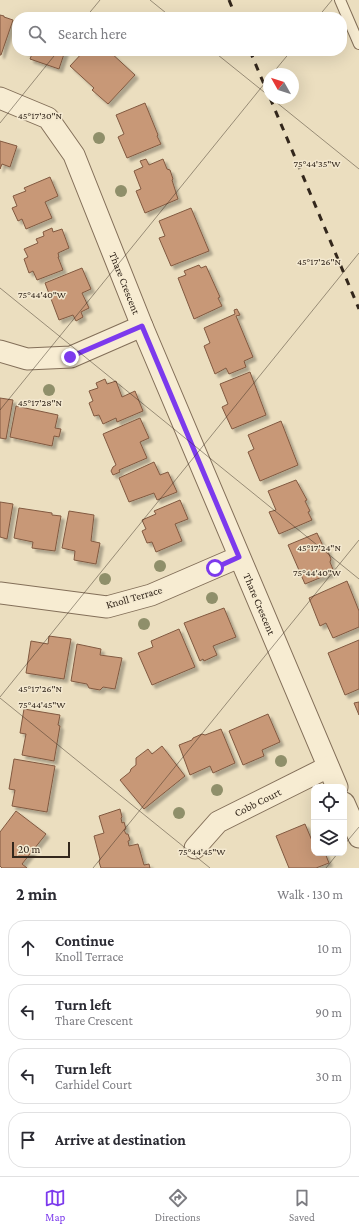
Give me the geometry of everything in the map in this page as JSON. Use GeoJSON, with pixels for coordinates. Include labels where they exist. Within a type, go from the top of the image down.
{"type":"FeatureCollection","features":[{"type":"Feature","properties":{"kind":"street","name":"Thare Crescent"},"geometry":{"type":"LineString","coordinates":[[0,98],[48,118],[74,156],[142,326],[336,784]]}},
{"type":"Feature","properties":{"kind":"street"},"geometry":{"type":"LineString","coordinates":[[0,351],[27,360],[70,357],[142,326]]}},
{"type":"Feature","properties":{"kind":"street","name":"Knoll Terrace"},"geometry":{"type":"LineString","coordinates":[[0,593],[107,607],[151,595],[239,557]]}},
{"type":"Feature","properties":{"kind":"street","name":"Cobb Court"},"geometry":{"type":"LineString","coordinates":[[196,848],[218,822],[328,767]]}},
{"type":"Feature","properties":{"kind":"street"},"geometry":{"type":"LineString","coordinates":[[347,810],[359,837]]}},
{"type":"Feature","properties":{"kind":"lane"},"geometry":{"type":"LineString","coordinates":[[340,0],[345,12]]}},
{"type":"Feature","properties":{"kind":"lane"},"geometry":{"type":"LineString","coordinates":[[347,16],[359,44]]}},
{"type":"Feature","properties":{"kind":"building"},"geometry":{"type":"Polygon","coordinates":[[[0,15],[12,20],[12,23],[0,55],[0,15]]]}},
{"type":"Feature","properties":{"kind":"building"},"geometry":{"type":"Polygon","coordinates":[[[31,56],[63,56],[59,69],[30,59],[31,56]]]}},
{"type":"Feature","properties":{"kind":"building"},"geometry":{"type":"Polygon","coordinates":[[[79,56],[114,56],[135,75],[108,104],[92,90],[94,88],[70,66],[79,56]]]}},
{"type":"Feature","properties":{"kind":"building"},"geometry":{"type":"Polygon","coordinates":[[[145,103],[161,144],[127,158],[118,137],[124,134],[116,115],[145,103]]]}},
{"type":"Feature","properties":{"kind":"building"},"geometry":{"type":"Polygon","coordinates":[[[0,141],[17,146],[10,167],[2,164],[0,169],[0,141]]]}},
{"type":"Feature","properties":{"kind":"building"},"geometry":{"type":"Polygon","coordinates":[[[146,159],[149,165],[163,159],[167,169],[170,170],[178,199],[145,213],[136,191],[141,189],[134,171],[143,167],[140,161],[146,159]]]}},
{"type":"Feature","properties":{"kind":"building"},"geometry":{"type":"Polygon","coordinates":[[[50,177],[58,196],[45,202],[52,218],[26,229],[22,219],[18,221],[12,208],[17,206],[13,196],[26,191],[24,188],[50,177]]]}},
{"type":"Feature","properties":{"kind":"building"},"geometry":{"type":"Polygon","coordinates":[[[191,208],[209,251],[171,266],[159,238],[165,236],[159,221],[191,208]]]}},
{"type":"Feature","properties":{"kind":"building"},"geometry":{"type":"Polygon","coordinates":[[[52,228],[53,232],[62,229],[69,248],[58,253],[63,270],[37,280],[33,271],[29,273],[24,259],[28,257],[24,249],[38,243],[36,239],[44,236],[43,232],[52,228]]]}},
{"type":"Feature","properties":{"kind":"building"},"geometry":{"type":"Polygon","coordinates":[[[199,265],[201,268],[206,266],[220,297],[218,298],[222,306],[194,319],[178,278],[186,275],[184,271],[199,265]]]}},
{"type":"Feature","properties":{"kind":"building"},"geometry":{"type":"Polygon","coordinates":[[[82,268],[91,289],[82,293],[89,308],[81,312],[83,317],[76,321],[73,315],[59,320],[45,283],[82,268]]]}},
{"type":"Feature","properties":{"kind":"building"},"geometry":{"type":"Polygon","coordinates":[[[237,309],[240,315],[236,316],[253,357],[244,361],[246,367],[229,374],[226,368],[215,374],[204,346],[210,343],[204,328],[235,314],[234,310],[237,309]]]}},
{"type":"Feature","properties":{"kind":"building"},"geometry":{"type":"Polygon","coordinates":[[[250,372],[266,415],[232,429],[222,407],[228,404],[220,384],[250,372]]]}},
{"type":"Feature","properties":{"kind":"building"},"geometry":{"type":"Polygon","coordinates":[[[105,379],[107,384],[116,381],[122,397],[135,391],[143,411],[117,422],[116,418],[103,424],[99,415],[94,416],[89,403],[93,401],[89,391],[98,388],[96,383],[105,379]]]}},
{"type":"Feature","properties":{"kind":"building"},"geometry":{"type":"Polygon","coordinates":[[[0,398],[13,400],[6,439],[0,438],[0,398]]]}},
{"type":"Feature","properties":{"kind":"building"},"geometry":{"type":"Polygon","coordinates":[[[16,406],[58,415],[55,428],[61,429],[59,437],[54,436],[52,446],[10,437],[16,406]]]}},
{"type":"Feature","properties":{"kind":"building"},"geometry":{"type":"Polygon","coordinates":[[[140,418],[149,438],[140,442],[147,458],[119,470],[120,472],[113,475],[111,471],[116,465],[103,434],[140,418]]]}},
{"type":"Feature","properties":{"kind":"building"},"geometry":{"type":"Polygon","coordinates":[[[281,421],[298,465],[260,481],[248,452],[254,449],[248,435],[281,421]]]}},
{"type":"Feature","properties":{"kind":"building"},"geometry":{"type":"Polygon","coordinates":[[[154,462],[160,475],[168,472],[177,492],[157,500],[154,493],[129,502],[119,478],[154,462]]]}},
{"type":"Feature","properties":{"kind":"building"},"geometry":{"type":"Polygon","coordinates":[[[296,480],[307,500],[305,501],[310,511],[308,512],[312,520],[279,534],[269,512],[276,510],[268,491],[296,480]]]}},
{"type":"Feature","properties":{"kind":"building"},"geometry":{"type":"Polygon","coordinates":[[[180,500],[188,519],[175,524],[182,541],[156,552],[152,542],[147,543],[142,531],[146,529],[142,520],[156,514],[154,511],[180,500]]]}},
{"type":"Feature","properties":{"kind":"building"},"geometry":{"type":"Polygon","coordinates":[[[0,502],[13,504],[7,539],[0,537],[0,502]]]}},
{"type":"Feature","properties":{"kind":"building"},"geometry":{"type":"Polygon","coordinates":[[[19,508],[52,513],[52,515],[61,516],[55,551],[32,548],[33,542],[14,538],[19,508]]]}},
{"type":"Feature","properties":{"kind":"building"},"geometry":{"type":"Polygon","coordinates":[[[69,511],[94,515],[91,541],[100,543],[96,564],[74,560],[75,551],[62,548],[69,511]]]}},
{"type":"Feature","properties":{"kind":"building"},"geometry":{"type":"Polygon","coordinates":[[[317,533],[323,546],[326,547],[334,572],[305,584],[288,545],[317,533]]]}},
{"type":"Feature","properties":{"kind":"building"},"geometry":{"type":"Polygon","coordinates":[[[347,581],[359,611],[359,627],[333,638],[326,623],[320,626],[309,598],[347,581]]]}},
{"type":"Feature","properties":{"kind":"building"},"geometry":{"type":"Polygon","coordinates":[[[224,608],[236,637],[213,646],[217,655],[204,661],[203,659],[200,661],[184,623],[224,608]]]}},
{"type":"Feature","properties":{"kind":"building"},"geometry":{"type":"Polygon","coordinates":[[[179,629],[195,667],[152,685],[138,653],[153,647],[151,641],[179,629]]]}},
{"type":"Feature","properties":{"kind":"building"},"geometry":{"type":"Polygon","coordinates":[[[49,636],[71,639],[64,679],[26,673],[31,641],[48,644],[49,636]]]}},
{"type":"Feature","properties":{"kind":"building"},"geometry":{"type":"Polygon","coordinates":[[[359,640],[359,689],[345,695],[328,653],[359,640]]]}},
{"type":"Feature","properties":{"kind":"building"},"geometry":{"type":"Polygon","coordinates":[[[77,644],[101,649],[100,655],[122,658],[115,689],[103,687],[100,690],[89,688],[87,684],[71,681],[77,644]]]}},
{"type":"Feature","properties":{"kind":"building"},"geometry":{"type":"Polygon","coordinates":[[[359,702],[359,715],[354,703],[359,702]]]}},
{"type":"Feature","properties":{"kind":"building"},"geometry":{"type":"Polygon","coordinates":[[[24,709],[60,715],[58,725],[60,726],[54,761],[22,755],[26,734],[20,733],[24,709]]]}},
{"type":"Feature","properties":{"kind":"building"},"geometry":{"type":"Polygon","coordinates":[[[268,714],[280,742],[262,750],[264,756],[243,765],[229,731],[268,714]]]}},
{"type":"Feature","properties":{"kind":"building"},"geometry":{"type":"Polygon","coordinates":[[[221,729],[235,763],[213,773],[210,766],[190,775],[179,745],[202,734],[205,735],[221,729]]]}},
{"type":"Feature","properties":{"kind":"building"},"geometry":{"type":"Polygon","coordinates":[[[162,746],[185,776],[144,809],[120,780],[136,765],[136,758],[148,749],[152,754],[162,746]]]}},
{"type":"Feature","properties":{"kind":"building"},"geometry":{"type":"Polygon","coordinates":[[[14,759],[55,766],[47,812],[12,806],[15,790],[9,789],[14,759]]]}},
{"type":"Feature","properties":{"kind":"building"},"geometry":{"type":"Polygon","coordinates":[[[120,809],[122,823],[124,822],[126,829],[124,830],[126,834],[128,834],[130,840],[128,841],[129,846],[138,844],[144,865],[149,864],[150,868],[101,868],[94,836],[104,833],[99,816],[120,809]]]}},
{"type":"Feature","properties":{"kind":"building"},"geometry":{"type":"Polygon","coordinates":[[[16,811],[46,834],[22,864],[27,868],[2,868],[0,866],[0,832],[16,811]]]}},
{"type":"Feature","properties":{"kind":"building"},"geometry":{"type":"Polygon","coordinates":[[[305,824],[311,838],[311,856],[326,856],[329,863],[316,868],[289,868],[276,836],[305,824]]]}},
{"type":"Feature","properties":{"kind":"railway"},"geometry":{"type":"LineString","coordinates":[[229,0],[234,12]]}},
{"type":"Feature","properties":{"kind":"railway"},"geometry":{"type":"LineString","coordinates":[[252,56],[263,82]]}},
{"type":"Feature","properties":{"kind":"railway"},"geometry":{"type":"LineString","coordinates":[[273,104],[359,309]]}},
{"type":"Feature","properties":{"kind":"route"},"geometry":{"type":"LineString","coordinates":[[70,357],[142,326],[239,557],[215,568]]}}]}
